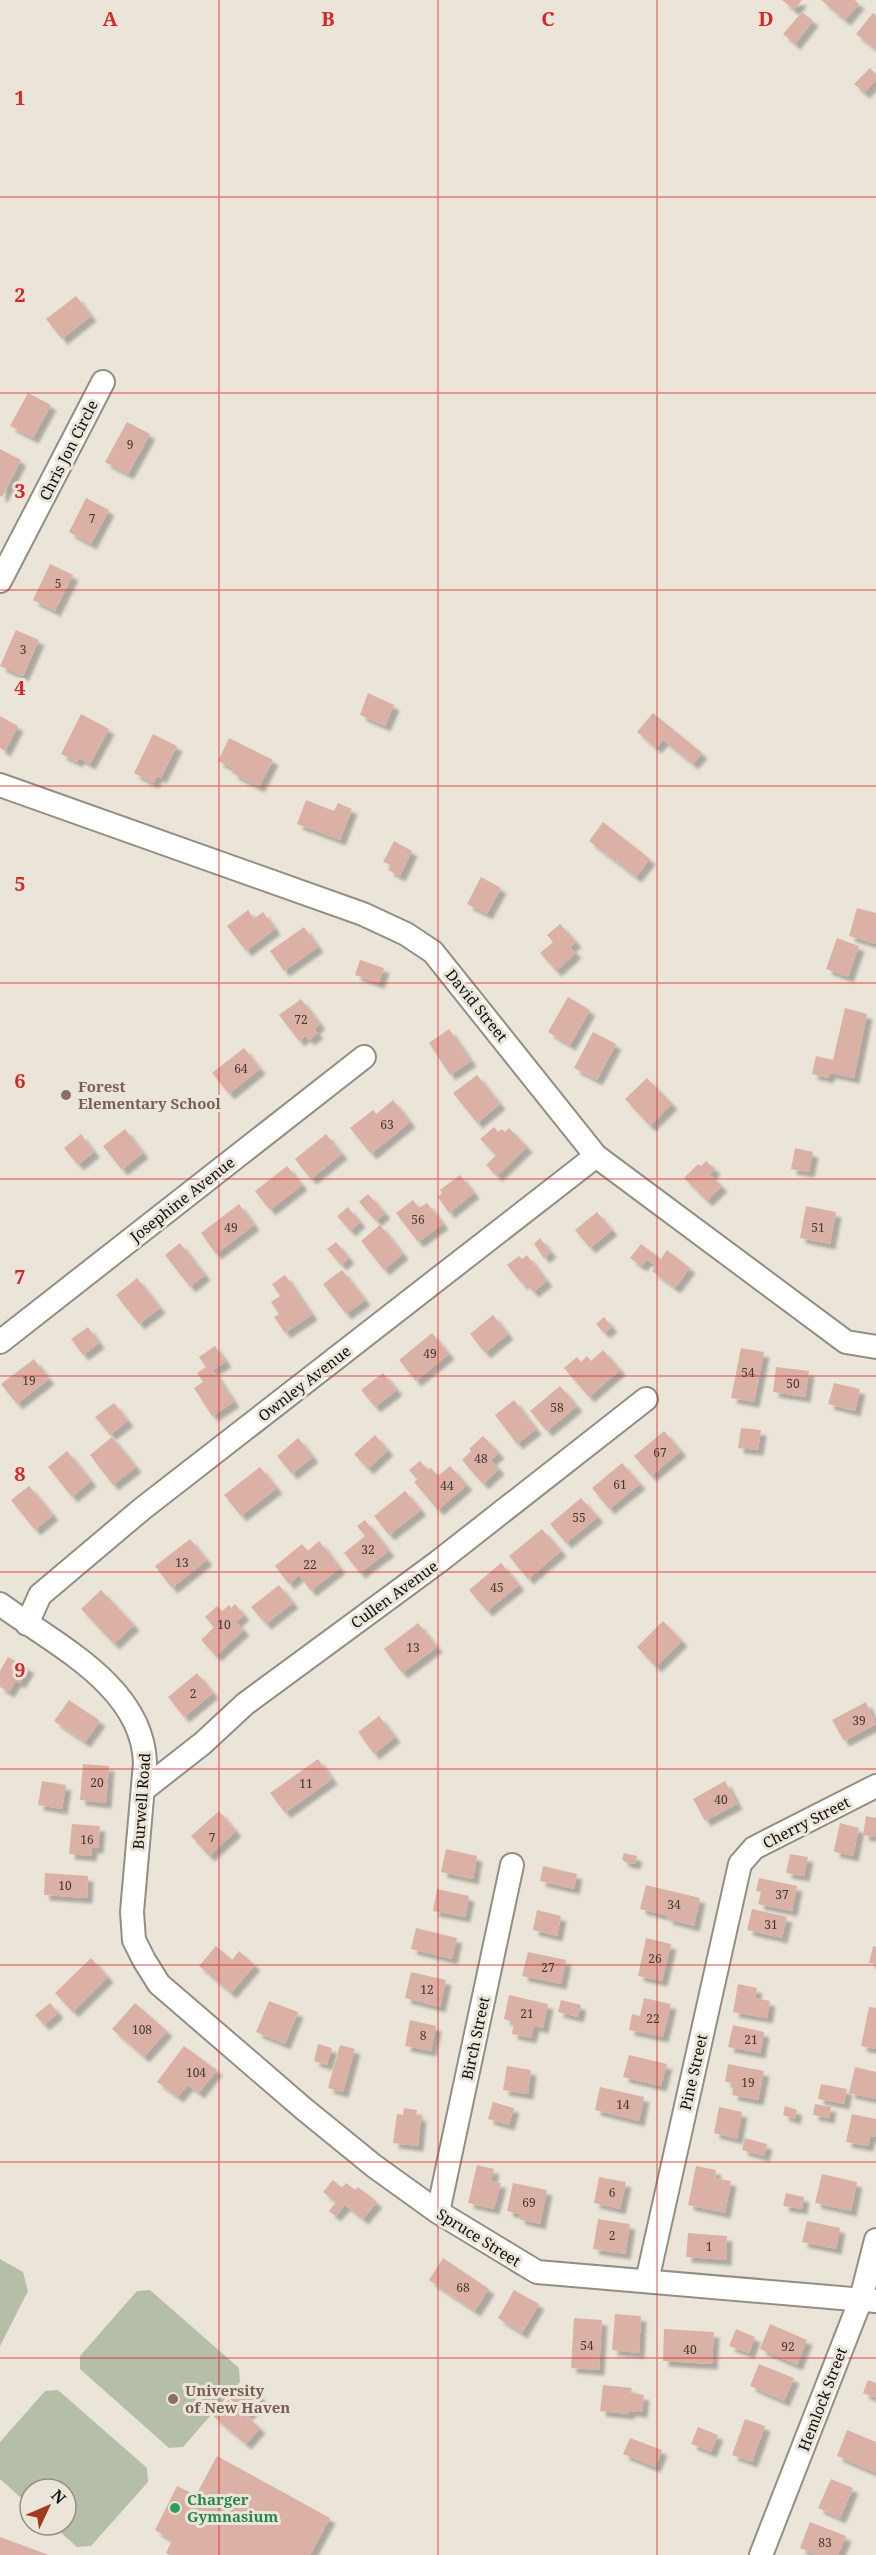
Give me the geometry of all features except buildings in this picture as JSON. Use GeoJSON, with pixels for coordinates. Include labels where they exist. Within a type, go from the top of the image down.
{"type":"FeatureCollection","features":[{"type":"Feature","properties":{"kind":"street","name":"Chris Jon Circle"},"geometry":{"type":"LineString","coordinates":[[0,581],[103,382]]}},
{"type":"Feature","properties":{"kind":"street","name":"David Street"},"geometry":{"type":"LineString","coordinates":[[0,785],[363,914],[406,934],[433,952],[596,1156],[846,1342],[876,1347]]}},
{"type":"Feature","properties":{"kind":"street","name":"Josephine Avenue"},"geometry":{"type":"LineString","coordinates":[[0,1342],[364,1057]]}},
{"type":"Feature","properties":{"kind":"street","name":"Ownley Avenue"},"geometry":{"type":"LineString","coordinates":[[27,1624],[40,1595],[142,1509],[596,1156]]}},
{"type":"Feature","properties":{"kind":"street","name":"Cullen Avenue"},"geometry":{"type":"LineString","coordinates":[[143,1790],[203,1743],[245,1704],[438,1562],[646,1399]]}},
{"type":"Feature","properties":{"kind":"street","name":"Burwell Road"},"geometry":{"type":"LineString","coordinates":[[0,1604],[88,1666],[130,1710],[145,1745],[132,1912],[134,1940],[159,1984]]}},
{"type":"Feature","properties":{"kind":"street","name":"Cherry Street"},"geometry":{"type":"LineString","coordinates":[[740,1864],[754,1848],[876,1786]]}},
{"type":"Feature","properties":{"kind":"street","name":"Pine Street"},"geometry":{"type":"LineString","coordinates":[[646,2281],[740,1864]]}},
{"type":"Feature","properties":{"kind":"street","name":"Birch Street"},"geometry":{"type":"LineString","coordinates":[[438,2212],[512,1865]]}},
{"type":"Feature","properties":{"kind":"street","name":"Spruce Street"},"geometry":{"type":"LineString","coordinates":[[159,1984],[304,2109],[375,2166],[438,2212],[537,2272],[869,2300]]}},
{"type":"Feature","properties":{"kind":"street","name":"Hemlock Street"},"geometry":{"type":"LineString","coordinates":[[761,2555],[869,2300],[876,2240]]}},
{"type":"Feature","properties":{"kind":"green space"},"geometry":{"type":"Polygon","coordinates":[[[0,2259],[23,2272],[28,2291],[0,2346],[0,2259]]]}},
{"type":"Feature","properties":{"kind":"green space"},"geometry":{"type":"Polygon","coordinates":[[[150,2290],[239,2368],[240,2382],[183,2447],[169,2448],[80,2369],[80,2356],[137,2291],[150,2290]]]}},
{"type":"Feature","properties":{"kind":"green space"},"geometry":{"type":"Polygon","coordinates":[[[58,2390],[147,2468],[148,2482],[91,2546],[77,2547],[66,2537],[78,2537],[78,2477],[18,2477],[18,2495],[0,2479],[0,2442],[45,2391],[58,2390]]]}},
{"type":"Feature","properties":{"kind":"place","name":"Forest Elementary School"},"geometry":{"type":"Point","coordinates":[66,1095]}},
{"type":"Feature","properties":{"kind":"place","name":"University of New Haven"},"geometry":{"type":"Point","coordinates":[173,2399]}},
{"type":"Feature","properties":{"kind":"place","name":"Charger Gymnasium"},"geometry":{"type":"Point","coordinates":[175,2508]}}]}
